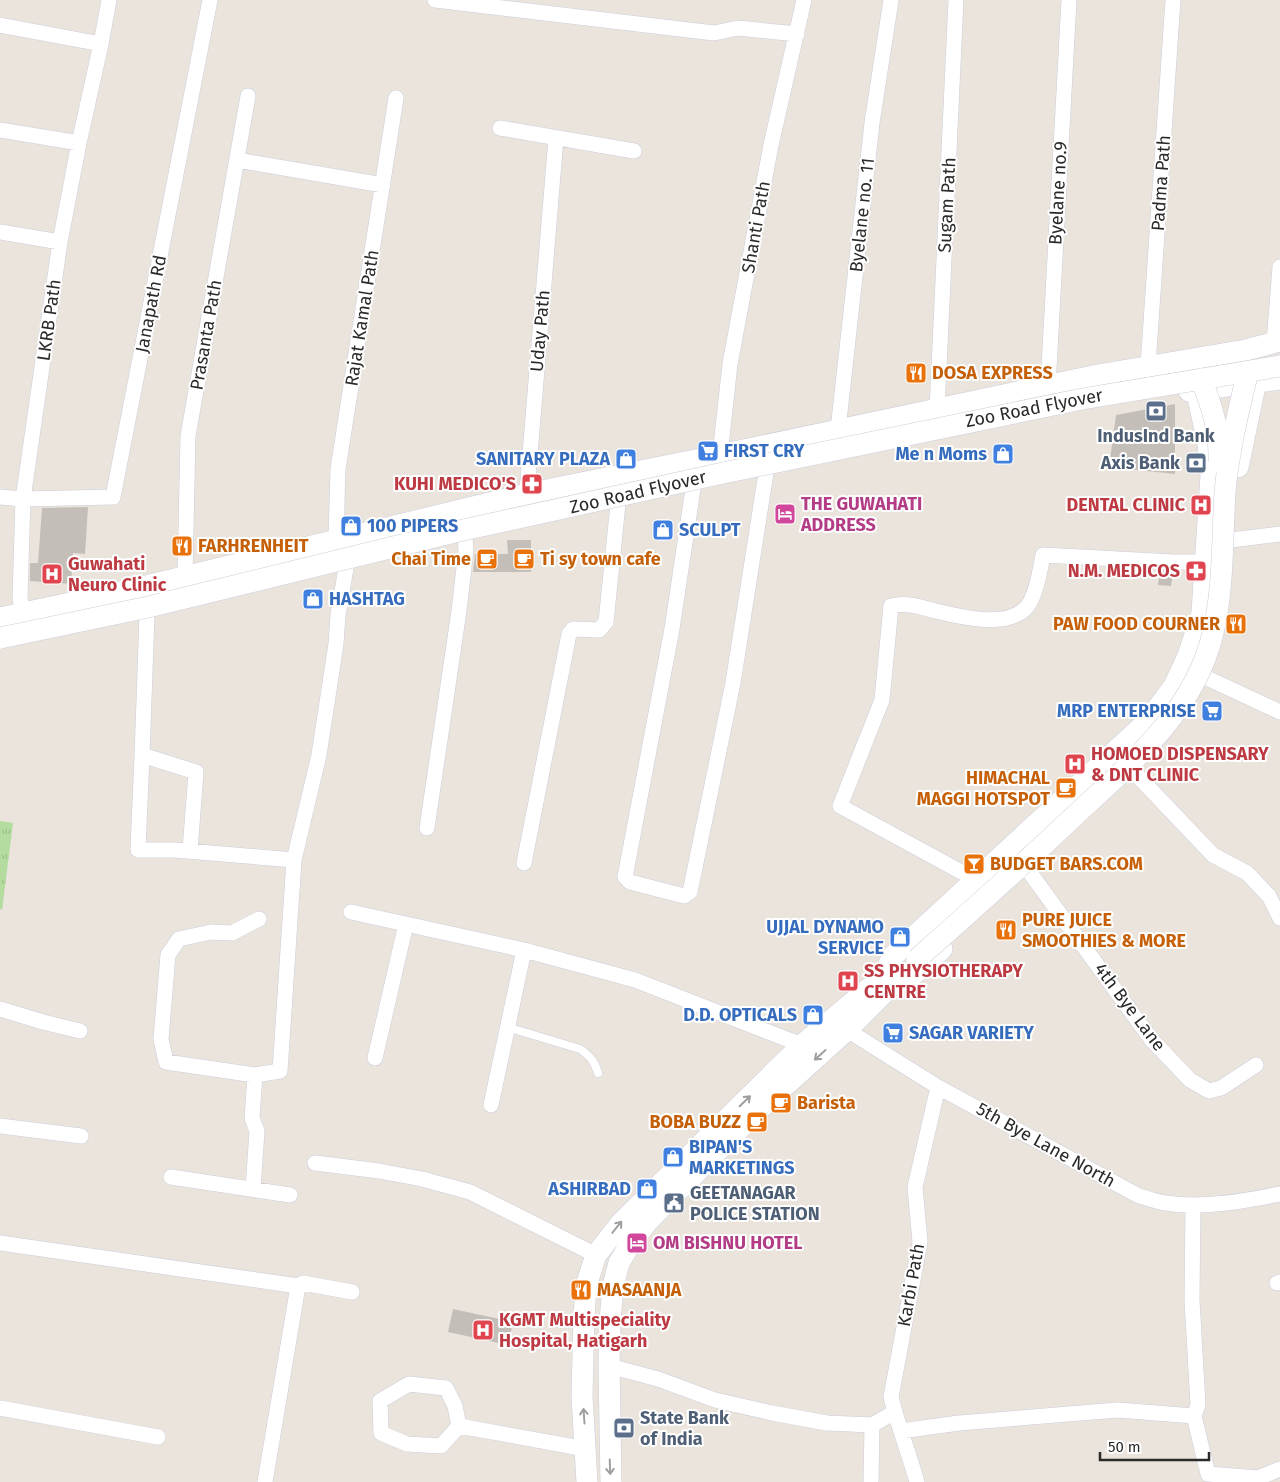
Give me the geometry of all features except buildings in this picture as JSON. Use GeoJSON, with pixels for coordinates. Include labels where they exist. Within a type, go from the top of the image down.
{"type":"FeatureCollection","features":[{"type":"Feature","properties":{"kind":"main road"},"geometry":{"type":"LineString","coordinates":[[0,618],[527,494],[1148,366],[1278,346]]}},
{"type":"Feature","properties":{"kind":"main road","name":"Zoo Road Flyover"},"geometry":{"type":"LineString","coordinates":[[0,626],[185,586],[544,500],[1278,346]]}},
{"type":"Feature","properties":{"kind":"main road"},"geometry":{"type":"LineString","coordinates":[[887,981],[913,975],[1133,771],[1154,751],[1185,716],[1207,678],[1218,651],[1226,616],[1237,469],[1252,378],[1246,350]]}},
{"type":"Feature","properties":{"kind":"main road"},"geometry":{"type":"LineString","coordinates":[[887,981],[893,956],[1149,720],[1174,686],[1188,656],[1202,613],[1211,476],[1199,384],[1190,359]]}},
{"type":"Feature","properties":{"kind":"main road","name":"Zoo Road Flyover"},"geometry":{"type":"LineString","coordinates":[[0,638],[148,607],[463,530],[706,477],[1082,399],[1252,378],[1280,366]]}},
{"type":"Feature","properties":{"kind":"main road"},"geometry":{"type":"LineString","coordinates":[[1252,378],[1280,379]]}},
{"type":"Feature","properties":{"kind":"main road"},"geometry":{"type":"LineString","coordinates":[[915,955],[1024,863],[1129,765],[1160,734],[1189,694],[1206,658],[1215,625],[1223,551],[1230,450],[1252,378]]}},
{"type":"Feature","properties":{"kind":"main road"},"geometry":{"type":"LineString","coordinates":[[0,649],[281,585],[465,537],[1042,416],[1170,393],[1199,384]]}},
{"type":"Feature","properties":{"kind":"main road"},"geometry":{"type":"LineString","coordinates":[[611,1482],[609,1366],[613,1286],[619,1263],[630,1244],[648,1221],[840,1025],[1123,759],[1157,724],[1172,705],[1189,677],[1206,633],[1210,608],[1220,449],[1210,399],[1199,384]]}},
{"type":"Feature","properties":{"kind":"main road"},"geometry":{"type":"LineString","coordinates":[[587,1482],[582,1396],[584,1317],[586,1286],[596,1255],[621,1223],[802,1045],[840,1025]]}},
{"type":"Feature","properties":{"kind":"street","name":"LKRB Path"},"geometry":{"type":"LineString","coordinates":[[27,643],[20,597],[23,499],[60,242],[109,0]]}},
{"type":"Feature","properties":{"kind":"street","name":"Janapath Rd"},"geometry":{"type":"LineString","coordinates":[[0,497],[23,499],[113,497],[210,0]]}},
{"type":"Feature","properties":{"kind":"street"},"geometry":{"type":"LineString","coordinates":[[435,0],[714,34],[738,28],[797,34]]}},
{"type":"Feature","properties":{"kind":"street","name":"Shanti Path"},"geometry":{"type":"LineString","coordinates":[[720,455],[730,364],[771,145],[804,0]]}},
{"type":"Feature","properties":{"kind":"street","name":"Byelane no. 11"},"geometry":{"type":"LineString","coordinates":[[838,430],[872,123],[891,0]]}},
{"type":"Feature","properties":{"kind":"street","name":"Sugam Path"},"geometry":{"type":"LineString","coordinates":[[937,410],[956,0]]}},
{"type":"Feature","properties":{"kind":"street","name":"Byelane no.9"},"geometry":{"type":"LineString","coordinates":[[1048,386],[1069,0]]}},
{"type":"Feature","properties":{"kind":"street","name":"Padma Path"},"geometry":{"type":"LineString","coordinates":[[1148,366],[1173,0]]}},
{"type":"Feature","properties":{"kind":"street"},"geometry":{"type":"LineString","coordinates":[[0,25],[101,44]]}},
{"type":"Feature","properties":{"kind":"street","name":"Prasanta Path"},"geometry":{"type":"LineString","coordinates":[[185,576],[188,436],[248,96]]}},
{"type":"Feature","properties":{"kind":"street","name":"Rajat Kamal Path"},"geometry":{"type":"LineString","coordinates":[[336,540],[338,469],[396,98]]}},
{"type":"Feature","properties":{"kind":"street"},"geometry":{"type":"LineString","coordinates":[[500,128],[634,151]]}},
{"type":"Feature","properties":{"kind":"street"},"geometry":{"type":"LineString","coordinates":[[0,130],[79,143]]}},
{"type":"Feature","properties":{"kind":"street","name":"Uday Path"},"geometry":{"type":"LineString","coordinates":[[524,524],[556,138]]}},
{"type":"Feature","properties":{"kind":"street"},"geometry":{"type":"LineString","coordinates":[[237,160],[382,185]]}},
{"type":"Feature","properties":{"kind":"street"},"geometry":{"type":"LineString","coordinates":[[0,232],[60,242]]}},
{"type":"Feature","properties":{"kind":"street"},"geometry":{"type":"LineString","coordinates":[[1278,346],[1280,267]]}},
{"type":"Feature","properties":{"kind":"street"},"geometry":{"type":"LineString","coordinates":[[693,489],[672,629],[625,877],[630,882],[684,896],[690,892],[733,683],[766,473]]}},
{"type":"Feature","properties":{"kind":"street"},"geometry":{"type":"LineString","coordinates":[[524,863],[569,634],[573,629],[599,630],[606,622],[618,504]]}},
{"type":"Feature","properties":{"kind":"street"},"geometry":{"type":"LineString","coordinates":[[1232,540],[1280,534]]}},
{"type":"Feature","properties":{"kind":"street"},"geometry":{"type":"LineString","coordinates":[[427,828],[459,611],[466,550],[465,537]]}},
{"type":"Feature","properties":{"kind":"street"},"geometry":{"type":"LineString","coordinates":[[976,880],[840,806],[882,700],[891,606],[904,603],[967,619],[1009,618],[1025,609],[1037,587],[1043,555],[1206,562]]}},
{"type":"Feature","properties":{"kind":"street"},"geometry":{"type":"LineString","coordinates":[[260,919],[232,933],[211,932],[179,939],[168,955],[161,1039],[166,1062],[255,1075],[280,1071],[294,860],[319,755],[346,568]]}},
{"type":"Feature","properties":{"kind":"street"},"geometry":{"type":"LineString","coordinates":[[147,616],[138,850],[190,851],[294,860]]}},
{"type":"Feature","properties":{"kind":"street"},"geometry":{"type":"LineString","coordinates":[[1207,678],[1280,712]]}},
{"type":"Feature","properties":{"kind":"street"},"geometry":{"type":"LineString","coordinates":[[142,754],[196,772],[190,851]]}},
{"type":"Feature","properties":{"kind":"street"},"geometry":{"type":"LineString","coordinates":[[1133,771],[1213,855],[1247,873],[1269,896],[1280,918]]}},
{"type":"Feature","properties":{"kind":"street","name":"4th Bye Lane"},"geometry":{"type":"LineString","coordinates":[[1028,870],[1151,1039],[1190,1080],[1208,1091],[1221,1088],[1256,1065]]}},
{"type":"Feature","properties":{"kind":"street"},"geometry":{"type":"LineString","coordinates":[[352,912],[524,950],[635,980],[802,1045]]}},
{"type":"Feature","properties":{"kind":"street"},"geometry":{"type":"LineString","coordinates":[[375,1058],[406,924]]}},
{"type":"Feature","properties":{"kind":"street"},"geometry":{"type":"LineString","coordinates":[[491,1104],[524,950]]}},
{"type":"Feature","properties":{"kind":"street"},"geometry":{"type":"LineString","coordinates":[[0,1008],[43,1022],[80,1031]]}},
{"type":"Feature","properties":{"kind":"street","name":"5th Bye Lane North"},"geometry":{"type":"LineString","coordinates":[[840,1025],[938,1087],[1140,1196],[1166,1203],[1193,1205],[1248,1200],[1280,1194]]}},
{"type":"Feature","properties":{"kind":"street"},"geometry":{"type":"LineString","coordinates":[[253,1189],[258,1131],[252,1118],[255,1075]]}},
{"type":"Feature","properties":{"kind":"street","name":"Karbi Path"},"geometry":{"type":"LineString","coordinates":[[917,1482],[891,1397],[920,1242],[915,1187],[938,1087]]}},
{"type":"Feature","properties":{"kind":"street"},"geometry":{"type":"LineString","coordinates":[[0,1126],[81,1136]]}},
{"type":"Feature","properties":{"kind":"street"},"geometry":{"type":"LineString","coordinates":[[315,1162],[379,1170],[470,1192],[596,1255]]}},
{"type":"Feature","properties":{"kind":"street"},"geometry":{"type":"LineString","coordinates":[[171,1177],[290,1195]]}},
{"type":"Feature","properties":{"kind":"street"},"geometry":{"type":"LineString","coordinates":[[1193,1205],[1192,1300],[1198,1405],[1194,1416],[1208,1478],[1258,1478],[1280,1469]]}},
{"type":"Feature","properties":{"kind":"street"},"geometry":{"type":"LineString","coordinates":[[0,1243],[298,1286],[303,1283],[352,1292]]}},
{"type":"Feature","properties":{"kind":"street"},"geometry":{"type":"LineString","coordinates":[[266,1482],[298,1286]]}},
{"type":"Feature","properties":{"kind":"street"},"geometry":{"type":"LineString","coordinates":[[609,1366],[658,1379],[715,1400],[827,1423],[872,1426],[895,1412]]}},
{"type":"Feature","properties":{"kind":"street"},"geometry":{"type":"LineString","coordinates":[[409,1384],[446,1388],[455,1406],[459,1426],[441,1446],[407,1444],[381,1433],[380,1401],[409,1384]]}},
{"type":"Feature","properties":{"kind":"street"},"geometry":{"type":"LineString","coordinates":[[0,1408],[158,1438]]}},
{"type":"Feature","properties":{"kind":"street"},"geometry":{"type":"LineString","coordinates":[[901,1431],[959,1423],[1118,1410],[1194,1416]]}},
{"type":"Feature","properties":{"kind":"street"},"geometry":{"type":"LineString","coordinates":[[459,1426],[586,1449]]}},
{"type":"Feature","properties":{"kind":"street"},"geometry":{"type":"LineString","coordinates":[[871,1482],[872,1426]]}},
{"type":"Feature","properties":{"kind":"lane"},"geometry":{"type":"LineString","coordinates":[[507,1027],[580,1049],[590,1055],[598,1073]]}},
{"type":"Feature","properties":{"kind":"green space"},"geometry":{"type":"Polygon","coordinates":[[[0,821],[13,823],[2,910],[0,909],[0,821]]]}},
{"type":"Feature","properties":{"kind":"place","name":"DOSA EXPRESS"},"geometry":{"type":"Point","coordinates":[916,373]}},
{"type":"Feature","properties":{"kind":"place","name":"IndusInd Bank"},"geometry":{"type":"Point","coordinates":[1156,411]}},
{"type":"Feature","properties":{"kind":"place","name":"FIRST CRY"},"geometry":{"type":"Point","coordinates":[708,451]}},
{"type":"Feature","properties":{"kind":"place","name":"Me n Moms"},"geometry":{"type":"Point","coordinates":[1003,454]}},
{"type":"Feature","properties":{"kind":"place","name":"SANITARY PLAZA"},"geometry":{"type":"Point","coordinates":[626,459]}},
{"type":"Feature","properties":{"kind":"place","name":"Axis Bank"},"geometry":{"type":"Point","coordinates":[1196,463]}},
{"type":"Feature","properties":{"kind":"place","name":"KUHI MEDICO'S"},"geometry":{"type":"Point","coordinates":[532,484]}},
{"type":"Feature","properties":{"kind":"place","name":"DENTAL CLINIC"},"geometry":{"type":"Point","coordinates":[1201,505]}},
{"type":"Feature","properties":{"kind":"place","name":"THE GUWAHATI ADDRESS"},"geometry":{"type":"Point","coordinates":[785,514]}},
{"type":"Feature","properties":{"kind":"place","name":"100 PIPERS"},"geometry":{"type":"Point","coordinates":[351,526]}},
{"type":"Feature","properties":{"kind":"place","name":"SCULPT"},"geometry":{"type":"Point","coordinates":[663,530]}},
{"type":"Feature","properties":{"kind":"place","name":"FARHRENHEIT"},"geometry":{"type":"Point","coordinates":[182,546]}},
{"type":"Feature","properties":{"kind":"place","name":"Chai Time"},"geometry":{"type":"Point","coordinates":[487,559]}},
{"type":"Feature","properties":{"kind":"place","name":"Ti sy town cafe"},"geometry":{"type":"Point","coordinates":[524,559]}},
{"type":"Feature","properties":{"kind":"place","name":"N.M. MEDICOS"},"geometry":{"type":"Point","coordinates":[1196,571]}},
{"type":"Feature","properties":{"kind":"place","name":"Guwahati Neuro Clinic"},"geometry":{"type":"Point","coordinates":[52,574]}},
{"type":"Feature","properties":{"kind":"place","name":"HASHTAG"},"geometry":{"type":"Point","coordinates":[313,599]}},
{"type":"Feature","properties":{"kind":"place","name":"PAW FOOD COURNER"},"geometry":{"type":"Point","coordinates":[1236,624]}},
{"type":"Feature","properties":{"kind":"place","name":"MRP ENTERPRISE"},"geometry":{"type":"Point","coordinates":[1212,711]}},
{"type":"Feature","properties":{"kind":"place","name":"HOMOED DISPENSARY & DNT CLINIC"},"geometry":{"type":"Point","coordinates":[1075,764]}},
{"type":"Feature","properties":{"kind":"place","name":"HIMACHAL MAGGI HOTSPOT"},"geometry":{"type":"Point","coordinates":[1066,788]}},
{"type":"Feature","properties":{"kind":"place","name":"BUDGET BARS.COM"},"geometry":{"type":"Point","coordinates":[974,864]}},
{"type":"Feature","properties":{"kind":"place","name":"PURE JUICE SMOOTHIES & MORE"},"geometry":{"type":"Point","coordinates":[1006,930]}},
{"type":"Feature","properties":{"kind":"place","name":"UJJAL DYNAMO SERVICE"},"geometry":{"type":"Point","coordinates":[900,937]}},
{"type":"Feature","properties":{"kind":"place","name":"SS PHYSIOTHERAPY CENTRE"},"geometry":{"type":"Point","coordinates":[848,981]}},
{"type":"Feature","properties":{"kind":"place","name":"D.D. OPTICALS"},"geometry":{"type":"Point","coordinates":[813,1015]}},
{"type":"Feature","properties":{"kind":"place","name":"SAGAR VARIETY"},"geometry":{"type":"Point","coordinates":[893,1033]}},
{"type":"Feature","properties":{"kind":"place","name":"Barista"},"geometry":{"type":"Point","coordinates":[781,1103]}},
{"type":"Feature","properties":{"kind":"place","name":"BOBA BUZZ"},"geometry":{"type":"Point","coordinates":[757,1122]}},
{"type":"Feature","properties":{"kind":"place","name":"BIPAN'S MARKETINGS"},"geometry":{"type":"Point","coordinates":[673,1157]}},
{"type":"Feature","properties":{"kind":"place","name":"ASHIRBAD"},"geometry":{"type":"Point","coordinates":[647,1189]}},
{"type":"Feature","properties":{"kind":"place","name":"GEETANAGAR POLICE STATION"},"geometry":{"type":"Point","coordinates":[674,1203]}},
{"type":"Feature","properties":{"kind":"place","name":"OM BISHNU HOTEL"},"geometry":{"type":"Point","coordinates":[637,1243]}},
{"type":"Feature","properties":{"kind":"place","name":"MASAANJA"},"geometry":{"type":"Point","coordinates":[581,1290]}},
{"type":"Feature","properties":{"kind":"place","name":"KGMT Multispeciality Hospital, Hatigarh"},"geometry":{"type":"Point","coordinates":[483,1330]}},
{"type":"Feature","properties":{"kind":"place","name":"State Bank of India"},"geometry":{"type":"Point","coordinates":[624,1428]}}]}
